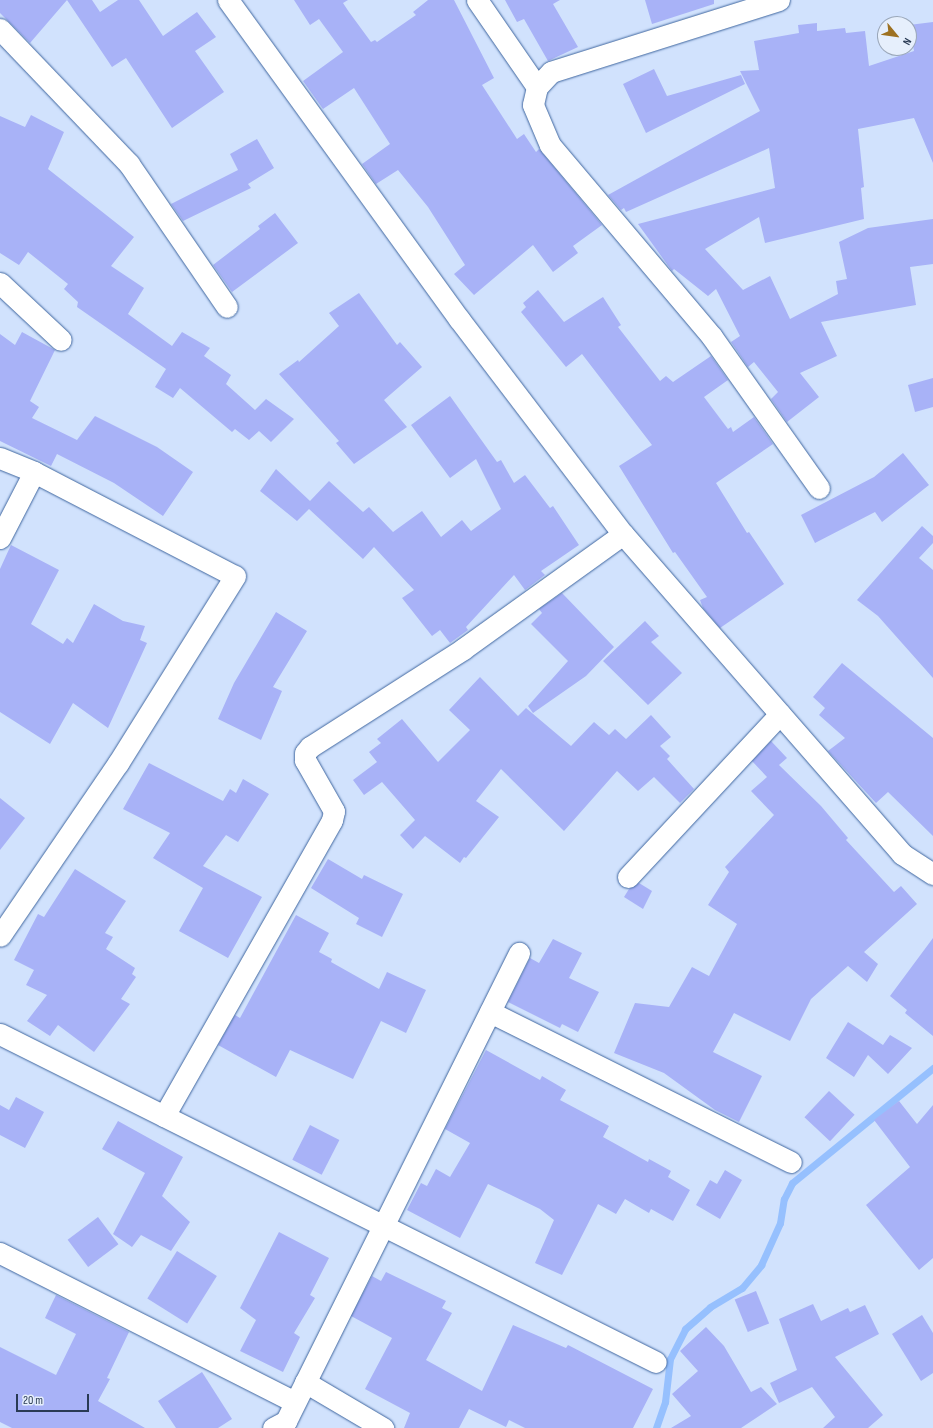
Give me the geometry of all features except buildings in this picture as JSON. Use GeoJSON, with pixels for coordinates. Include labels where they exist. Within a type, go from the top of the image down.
{"type":"FeatureCollection","features":[{"type":"Feature","properties":{"kind":"street"},"geometry":{"type":"LineString","coordinates":[[228,0],[459,319],[623,534],[902,854],[930,866]]}},
{"type":"Feature","properties":{"kind":"street"},"geometry":{"type":"LineString","coordinates":[[478,0],[537,87]]}},
{"type":"Feature","properties":{"kind":"street"},"geometry":{"type":"LineString","coordinates":[[778,0],[551,72],[537,87],[533,105],[550,145],[712,337],[818,488]]}},
{"type":"Feature","properties":{"kind":"street"},"geometry":{"type":"LineString","coordinates":[[0,29],[129,164],[227,306]]}},
{"type":"Feature","properties":{"kind":"street"},"geometry":{"type":"LineString","coordinates":[[0,283],[61,340]]}},
{"type":"Feature","properties":{"kind":"street"},"geometry":{"type":"LineString","coordinates":[[0,458],[34,472],[235,576],[118,763],[0,936]]}},
{"type":"Feature","properties":{"kind":"street"},"geometry":{"type":"LineString","coordinates":[[0,538],[34,472]]}},
{"type":"Feature","properties":{"kind":"street"},"geometry":{"type":"LineString","coordinates":[[164,1116],[332,820],[334,811],[306,760],[305,753],[310,747],[463,649],[623,534]]}},
{"type":"Feature","properties":{"kind":"street"},"geometry":{"type":"LineString","coordinates":[[628,877],[780,714]]}},
{"type":"Feature","properties":{"kind":"street"},"geometry":{"type":"LineString","coordinates":[[273,1428],[286,1421],[519,953]]}},
{"type":"Feature","properties":{"kind":"street"},"geometry":{"type":"LineString","coordinates":[[490,1012],[791,1162]]}},
{"type":"Feature","properties":{"kind":"street"},"geometry":{"type":"LineString","coordinates":[[0,1034],[656,1362]]}},
{"type":"Feature","properties":{"kind":"street"},"geometry":{"type":"LineString","coordinates":[[0,1253],[295,1402]]}},
{"type":"Feature","properties":{"kind":"street"},"geometry":{"type":"LineString","coordinates":[[305,1382],[383,1428]]}},
{"type":"Feature","properties":{"kind":"waterway"},"geometry":{"type":"LineString","coordinates":[[656,1428],[665,1402],[670,1359],[685,1329],[710,1307],[742,1288],[761,1265],[780,1223],[784,1199],[792,1183],[933,1068]]}}]}
